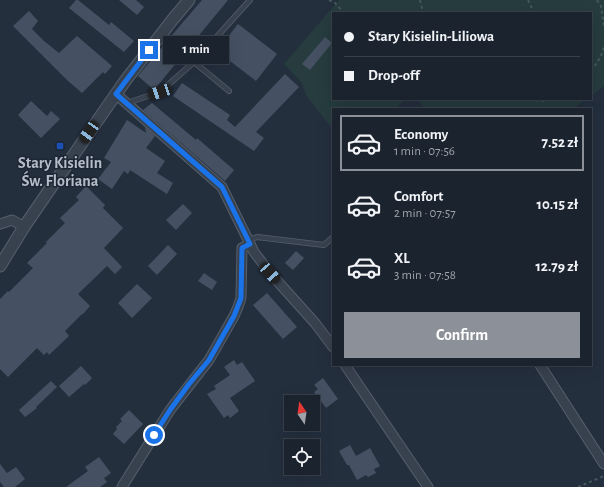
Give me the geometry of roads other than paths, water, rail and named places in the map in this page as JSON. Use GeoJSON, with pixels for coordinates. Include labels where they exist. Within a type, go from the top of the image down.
{"type":"FeatureCollection","features":[{"type":"Feature","properties":{"kind":"street"},"geometry":{"type":"LineString","coordinates":[[0,266],[24,226],[116,94],[189,0]]}},
{"type":"Feature","properties":{"kind":"street"},"geometry":{"type":"LineString","coordinates":[[116,94],[222,187],[254,252],[266,269],[315,323],[332,345]]}},
{"type":"Feature","properties":{"kind":"street"},"geometry":{"type":"LineString","coordinates":[[0,224],[12,220],[24,226]]}},
{"type":"Feature","properties":{"kind":"street"},"geometry":{"type":"LineString","coordinates":[[122,487],[170,410],[209,360],[234,316],[241,298],[242,248],[249,242]]}},
{"type":"Feature","properties":{"kind":"street"},"geometry":{"type":"LineString","coordinates":[[347,366],[428,487]]}},
{"type":"Feature","properties":{"kind":"street"},"geometry":{"type":"LineString","coordinates":[[541,366],[604,464]]}},
{"type":"Feature","properties":{"kind":"lane"},"geometry":{"type":"LineString","coordinates":[[127,103],[160,92],[194,62],[250,0]]}},
{"type":"Feature","properties":{"kind":"lane"},"geometry":{"type":"LineString","coordinates":[[194,62],[229,91]]}},
{"type":"Feature","properties":{"kind":"lane"},"geometry":{"type":"LineString","coordinates":[[249,242],[257,237],[324,245],[332,238]]}},
{"type":"Feature","properties":{"kind":"place","name":"Stary Kisielin Św. Floriana"},"geometry":{"type":"Point","coordinates":[60,146]}}]}
